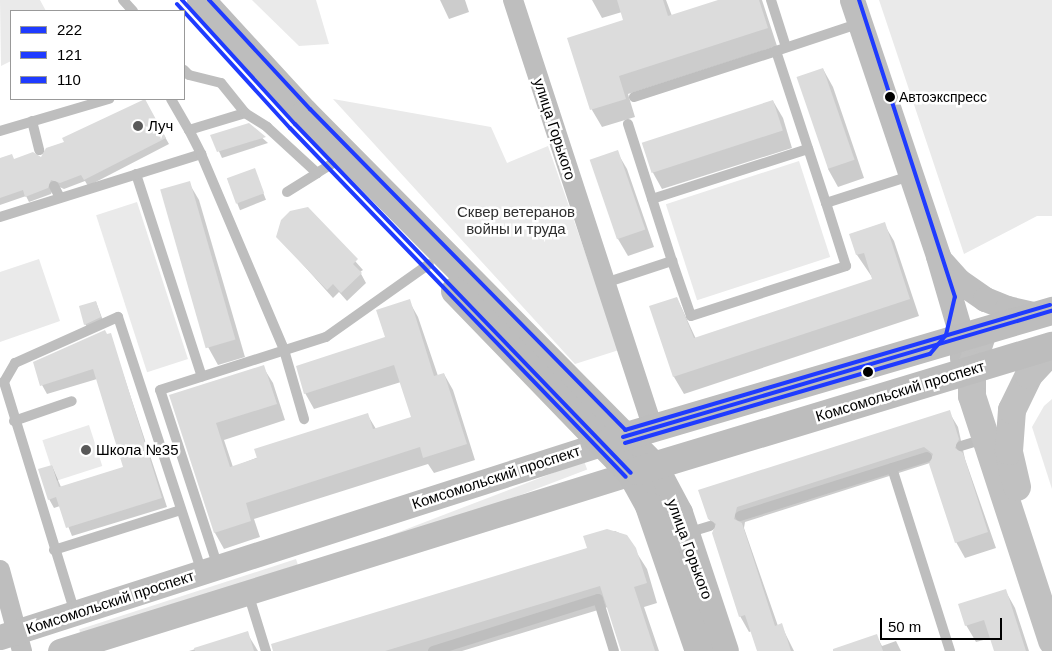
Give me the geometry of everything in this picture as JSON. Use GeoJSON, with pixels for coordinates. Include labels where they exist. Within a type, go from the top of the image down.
{"type":"FeatureCollection","features":[{"type":"Feature","properties":{"kind":"main road"},"geometry":{"type":"LineString","coordinates":[[182,0],[300,118]]}},
{"type":"Feature","properties":{"kind":"main road"},"geometry":{"type":"LineString","coordinates":[[201,0],[300,118]]}},
{"type":"Feature","properties":{"kind":"main road","name":"улица Горького"},"geometry":{"type":"LineString","coordinates":[[300,118],[325,168],[429,264],[554,396],[614,440]]}},
{"type":"Feature","properties":{"kind":"main road","name":"улица Горького"},"geometry":{"type":"LineString","coordinates":[[300,118],[643,470],[673,498],[698,529],[725,651]]}},
{"type":"Feature","properties":{"kind":"main road","name":"Комсомольский проспект"},"geometry":{"type":"LineString","coordinates":[[614,440],[1045,313]]}},
{"type":"Feature","properties":{"kind":"main road"},"geometry":{"type":"LineString","coordinates":[[972,335],[973,443],[1052,640]]}},
{"type":"Feature","properties":{"kind":"main road","name":"Комсомольский проспект"},"geometry":{"type":"LineString","coordinates":[[643,470],[1052,346]]}},
{"type":"Feature","properties":{"kind":"main road"},"geometry":{"type":"LineString","coordinates":[[1052,350],[1029,375],[1012,410],[1008,440],[1012,471],[1052,592]]}},
{"type":"Feature","properties":{"kind":"main road","name":"улица Горького"},"geometry":{"type":"LineString","coordinates":[[643,470],[649,506],[699,651]]}},
{"type":"Feature","properties":{"kind":"street","name":"улица Горького"},"geometry":{"type":"LineString","coordinates":[[514,0],[653,429]]}},
{"type":"Feature","properties":{"kind":"street"},"geometry":{"type":"LineString","coordinates":[[852,0],[938,256],[949,298],[972,335],[961,360],[946,377]]}},
{"type":"Feature","properties":{"kind":"street"},"geometry":{"type":"LineString","coordinates":[[938,256],[953,275],[978,295],[1007,308],[1045,313]]}},
{"type":"Feature","properties":{"kind":"street"},"geometry":{"type":"LineString","coordinates":[[928,348],[945,323],[949,298]]}},
{"type":"Feature","properties":{"kind":"street","name":"Комсомольский проспект"},"geometry":{"type":"LineString","coordinates":[[13,640],[76,614],[614,440]]}},
{"type":"Feature","properties":{"kind":"street","name":"Комсомольский проспект"},"geometry":{"type":"LineString","coordinates":[[60,651],[643,470]]}},
{"type":"Feature","properties":{"kind":"street"},"geometry":{"type":"LineString","coordinates":[[301,540],[312,573]]}},
{"type":"Feature","properties":{"kind":"street"},"geometry":{"type":"LineString","coordinates":[[0,570],[13,640]]}},
{"type":"Feature","properties":{"kind":"lane"},"geometry":{"type":"LineString","coordinates":[[123,0],[132,10]]}},
{"type":"Feature","properties":{"kind":"lane"},"geometry":{"type":"LineString","coordinates":[[628,124],[690,316],[846,266],[808,148],[781,49],[771,0]]}},
{"type":"Feature","properties":{"kind":"lane"},"geometry":{"type":"LineString","coordinates":[[634,97],[860,23]]}},
{"type":"Feature","properties":{"kind":"lane"},"geometry":{"type":"LineString","coordinates":[[185,74],[221,83],[245,113],[325,168],[287,192]]}},
{"type":"Feature","properties":{"kind":"lane"},"geometry":{"type":"LineString","coordinates":[[0,132],[106,100]]}},
{"type":"Feature","properties":{"kind":"lane"},"geometry":{"type":"LineString","coordinates":[[173,100],[201,154],[284,350],[304,419]]}},
{"type":"Feature","properties":{"kind":"lane"},"geometry":{"type":"LineString","coordinates":[[189,130],[245,113]]}},
{"type":"Feature","properties":{"kind":"lane"},"geometry":{"type":"LineString","coordinates":[[32,121],[39,150]]}},
{"type":"Feature","properties":{"kind":"lane"},"geometry":{"type":"LineString","coordinates":[[652,199],[808,148]]}},
{"type":"Feature","properties":{"kind":"lane"},"geometry":{"type":"LineString","coordinates":[[0,217],[201,154]]}},
{"type":"Feature","properties":{"kind":"lane"},"geometry":{"type":"LineString","coordinates":[[136,174],[202,377]]}},
{"type":"Feature","properties":{"kind":"lane"},"geometry":{"type":"LineString","coordinates":[[826,203],[910,176]]}},
{"type":"Feature","properties":{"kind":"lane"},"geometry":{"type":"LineString","coordinates":[[54,186],[60,198]]}},
{"type":"Feature","properties":{"kind":"lane"},"geometry":{"type":"LineString","coordinates":[[605,282],[672,261]]}},
{"type":"Feature","properties":{"kind":"lane"},"geometry":{"type":"LineString","coordinates":[[210,570],[160,390],[326,337],[429,264]]}},
{"type":"Feature","properties":{"kind":"lane"},"geometry":{"type":"LineString","coordinates":[[76,614],[54,550],[14,421],[4,382],[15,363],[118,316],[181,510],[210,570]]}},
{"type":"Feature","properties":{"kind":"lane"},"geometry":{"type":"LineString","coordinates":[[14,421],[72,401]]}},
{"type":"Feature","properties":{"kind":"lane"},"geometry":{"type":"LineString","coordinates":[[740,516],[927,457]]}},
{"type":"Feature","properties":{"kind":"lane"},"geometry":{"type":"LineString","coordinates":[[892,468],[950,651]]}},
{"type":"Feature","properties":{"kind":"lane"},"geometry":{"type":"LineString","coordinates":[[54,550],[181,510]]}},
{"type":"Feature","properties":{"kind":"lane"},"geometry":{"type":"LineString","coordinates":[[248,592],[266,651]]}},
{"type":"Feature","properties":{"kind":"lane"},"geometry":{"type":"LineString","coordinates":[[432,651],[598,600],[614,651]]}},
{"type":"Feature","properties":{"kind":"green space"},"geometry":{"type":"Polygon","coordinates":[[[0,0],[40,0],[45,10],[10,10],[10,62],[1,66],[0,0]]]}},
{"type":"Feature","properties":{"kind":"green space"},"geometry":{"type":"Polygon","coordinates":[[[252,0],[316,0],[329,44],[299,46],[252,0]]]}},
{"type":"Feature","properties":{"kind":"green space"},"geometry":{"type":"Polygon","coordinates":[[[879,0],[1052,0],[1052,216],[1037,216],[964,254],[879,0]]]}},
{"type":"Feature","properties":{"kind":"green space","name":"Сквер ветеранов войны и труда"},"geometry":{"type":"Polygon","coordinates":[[[333,99],[491,127],[507,163],[548,146],[619,350],[575,364],[333,99]]]}},
{"type":"Feature","properties":{"kind":"green space"},"geometry":{"type":"Polygon","coordinates":[[[799,161],[830,257],[697,300],[666,204],[799,161]]]}},
{"type":"Feature","properties":{"kind":"green space"},"geometry":{"type":"Polygon","coordinates":[[[137,202],[188,359],[147,372],[96,215],[137,202]]]}},
{"type":"Feature","properties":{"kind":"green space"},"geometry":{"type":"Polygon","coordinates":[[[39,259],[60,321],[0,342],[0,272],[39,259]]]}},
{"type":"Feature","properties":{"kind":"green space"},"geometry":{"type":"Polygon","coordinates":[[[1052,399],[1052,489],[1032,427],[1044,406],[1052,399]]]}},
{"type":"Feature","properties":{"kind":"green space"},"geometry":{"type":"Polygon","coordinates":[[[89,425],[102,466],[56,481],[42,440],[89,425]]]}},
{"type":"Feature","properties":{"kind":"green space"},"geometry":{"type":"Polygon","coordinates":[[[584,461],[587,469],[322,571],[319,563],[584,461]]]}},
{"type":"Feature","properties":{"kind":"green space"},"geometry":{"type":"Polygon","coordinates":[[[296,559],[298,565],[81,635],[79,629],[296,559]]]}},
{"type":"Feature","properties":{"kind":"building"},"geometry":{"type":"Polygon","coordinates":[[[617,0],[663,0],[668,16],[718,0],[759,0],[768,28],[619,76],[626,99],[590,110],[567,38],[623,20],[617,0]]]}},
{"type":"Feature","properties":{"kind":"building"},"geometry":{"type":"Polygon","coordinates":[[[823,68],[855,160],[828,169],[797,77],[823,68]]]}},
{"type":"Feature","properties":{"kind":"building"},"geometry":{"type":"Polygon","coordinates":[[[146,100],[166,138],[84,180],[81,175],[60,183],[51,180],[48,188],[25,197],[23,190],[0,198],[0,158],[12,154],[14,159],[33,152],[41,157],[46,148],[64,142],[62,138],[146,100]]]}},
{"type":"Feature","properties":{"kind":"building"},"geometry":{"type":"Polygon","coordinates":[[[773,100],[783,130],[652,173],[642,143],[773,100]]]}},
{"type":"Feature","properties":{"kind":"building"},"geometry":{"type":"Polygon","coordinates":[[[249,123],[266,137],[217,152],[210,135],[249,123]]]}},
{"type":"Feature","properties":{"kind":"building"},"geometry":{"type":"Polygon","coordinates":[[[618,150],[645,229],[617,239],[590,160],[618,150]]]}},
{"type":"Feature","properties":{"kind":"building"},"geometry":{"type":"Polygon","coordinates":[[[255,168],[264,193],[236,204],[227,178],[255,168]]]}},
{"type":"Feature","properties":{"kind":"building"},"geometry":{"type":"Polygon","coordinates":[[[190,181],[235,340],[206,348],[160,190],[190,181]]]}},
{"type":"Feature","properties":{"kind":"building"},"geometry":{"type":"Polygon","coordinates":[[[308,207],[358,259],[353,264],[362,273],[341,293],[333,284],[327,290],[276,237],[281,220],[290,211],[308,207]]]}},
{"type":"Feature","properties":{"kind":"building"},"geometry":{"type":"Polygon","coordinates":[[[885,222],[910,299],[673,377],[649,306],[677,297],[694,338],[872,279],[864,253],[856,255],[849,234],[885,222]]]}},
{"type":"Feature","properties":{"kind":"building"},"geometry":{"type":"Polygon","coordinates":[[[410,299],[434,376],[444,373],[467,444],[423,458],[420,447],[246,503],[251,521],[214,533],[169,395],[264,365],[277,404],[216,423],[230,467],[257,458],[254,449],[368,413],[373,429],[411,417],[394,365],[304,394],[296,366],[385,337],[376,310],[410,299]]]}},
{"type":"Feature","properties":{"kind":"building"},"geometry":{"type":"Polygon","coordinates":[[[96,301],[101,317],[84,325],[79,306],[96,301]]]}},
{"type":"Feature","properties":{"kind":"building"},"geometry":{"type":"Polygon","coordinates":[[[105,330],[107,334],[111,333],[162,498],[66,528],[56,497],[48,500],[38,469],[52,465],[59,487],[123,467],[93,369],[40,386],[33,362],[105,330]]]}},
{"type":"Feature","properties":{"kind":"building"},"geometry":{"type":"Polygon","coordinates":[[[950,410],[959,439],[955,448],[963,453],[988,532],[955,543],[929,464],[933,454],[924,447],[737,507],[734,519],[742,523],[775,626],[782,623],[791,651],[757,651],[745,615],[739,617],[712,533],[716,524],[708,519],[698,490],[950,410]]]}},
{"type":"Feature","properties":{"kind":"building"},"geometry":{"type":"Polygon","coordinates":[[[607,529],[627,535],[636,548],[647,583],[634,587],[655,651],[621,651],[600,586],[385,651],[273,651],[271,644],[587,548],[583,536],[607,529]]]}},
{"type":"Feature","properties":{"kind":"building"},"geometry":{"type":"Polygon","coordinates":[[[1006,589],[1026,651],[994,651],[984,620],[965,626],[958,604],[1006,589]]]}},
{"type":"Feature","properties":{"kind":"building"},"geometry":{"type":"Polygon","coordinates":[[[248,631],[254,651],[195,651],[194,648],[248,631]]]}},
{"type":"Feature","properties":{"kind":"building"},"geometry":{"type":"Polygon","coordinates":[[[877,634],[883,651],[833,651],[833,649],[877,634]]]}},
{"type":"Feature","properties":{"kind":"transit line","name":"222"},"geometry":{"type":"LineString","coordinates":[[182,0],[295,124],[631,473]]}},
{"type":"Feature","properties":{"kind":"transit line","name":"110"},"geometry":{"type":"LineString","coordinates":[[209,0],[310,109],[625,430],[1050,305]]}},
{"type":"Feature","properties":{"kind":"transit line","name":"121"},"geometry":{"type":"LineString","coordinates":[[625,443],[930,354],[946,335],[955,297],[859,0]]}},
{"type":"Feature","properties":{"kind":"transit line","name":"121"},"geometry":{"type":"LineString","coordinates":[[177,4],[182,10]]}},
{"type":"Feature","properties":{"kind":"transit line","name":"121"},"geometry":{"type":"LineString","coordinates":[[185,13],[290,128],[626,477]]}},
{"type":"Feature","properties":{"kind":"transit line","name":"222"},"geometry":{"type":"LineString","coordinates":[[623,437],[1052,311]]}},
{"type":"Feature","properties":{"kind":"place","name":"Автоэкспресс"},"geometry":{"type":"Point","coordinates":[890,97]}},
{"type":"Feature","properties":{"kind":"place","name":"Луч"},"geometry":{"type":"Point","coordinates":[138,126]}},
{"type":"Feature","properties":{"kind":"place","name":"Школа №35"},"geometry":{"type":"Point","coordinates":[86,450]}}]}
